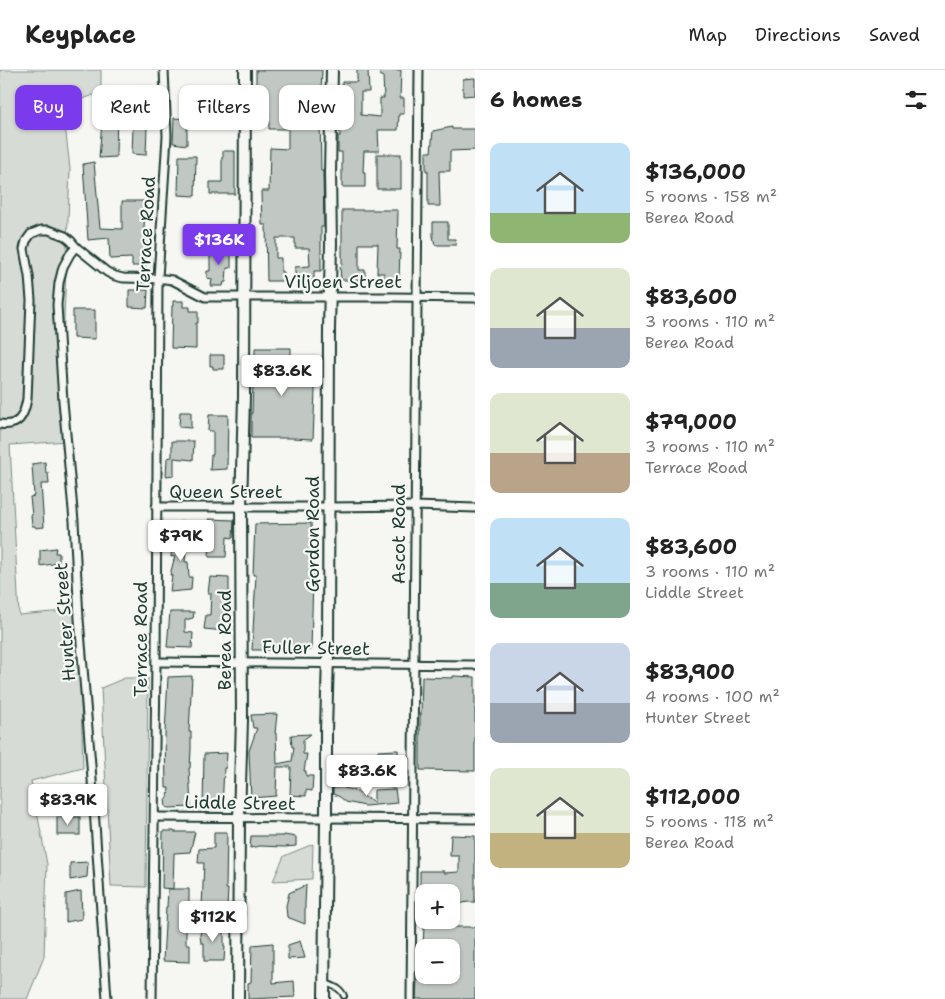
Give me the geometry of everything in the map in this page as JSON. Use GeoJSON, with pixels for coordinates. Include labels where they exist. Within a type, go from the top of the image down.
{"type":"FeatureCollection","features":[{"type":"Feature","properties":{"kind":"street","name":"Terrace Road"},"geometry":{"type":"LineString","coordinates":[[152,999],[158,278],[167,136],[164,70]]}},
{"type":"Feature","properties":{"kind":"street","name":"Berea Road"},"geometry":{"type":"LineString","coordinates":[[238,999],[239,818],[242,720],[241,507],[244,397],[246,70]]}},
{"type":"Feature","properties":{"kind":"street","name":"Gordon Road"},"geometry":{"type":"LineString","coordinates":[[324,999],[330,507],[330,173],[332,70]]}},
{"type":"Feature","properties":{"kind":"street","name":"Ascot Road"},"geometry":{"type":"LineString","coordinates":[[411,999],[419,70]]}},
{"type":"Feature","properties":{"kind":"street","name":"Viljoen Street"},"geometry":{"type":"LineString","coordinates":[[0,424],[14,424],[21,418],[25,410],[30,300],[29,276],[24,250],[26,241],[31,234],[41,230],[49,230],[65,236],[107,272],[115,276],[172,280],[205,297],[475,298]]}},
{"type":"Feature","properties":{"kind":"street","name":"Hunter Street"},"geometry":{"type":"LineString","coordinates":[[76,247],[63,266],[57,305],[107,999]]}},
{"type":"Feature","properties":{"kind":"street","name":"Queen Street"},"geometry":{"type":"LineString","coordinates":[[156,507],[415,506],[475,508]]}},
{"type":"Feature","properties":{"kind":"street","name":"Fuller Street"},"geometry":{"type":"LineString","coordinates":[[156,662],[475,665]]}},
{"type":"Feature","properties":{"kind":"street","name":"Liddle Street"},"geometry":{"type":"LineString","coordinates":[[155,817],[475,819]]}},
{"type":"Feature","properties":{"kind":"lane"},"geometry":{"type":"LineString","coordinates":[[324,982],[339,989],[344,996]]}},
{"type":"Feature","properties":{"kind":"shaded area"},"geometry":{"type":"Polygon","coordinates":[[[0,70],[101,70],[101,85],[92,85],[92,96],[82,100],[82,85],[15,85],[15,130],[66,130],[70,169],[61,394],[68,441],[10,445],[19,615],[75,610],[80,666],[83,768],[31,781],[47,864],[44,957],[27,999],[0,999],[0,70]]]}},
{"type":"Feature","properties":{"kind":"shaded area"},"geometry":{"type":"Polygon","coordinates":[[[125,678],[148,678],[146,887],[111,886],[101,688],[125,678]]]}},
{"type":"Feature","properties":{"kind":"shaded area"},"geometry":{"type":"Polygon","coordinates":[[[313,844],[312,879],[273,881],[284,856],[313,844]]]}},
{"type":"Feature","properties":{"kind":"building"},"geometry":{"type":"Polygon","coordinates":[[[256,70],[322,70],[321,85],[279,85],[279,129],[269,129],[269,85],[256,85],[256,70]]]}},
{"type":"Feature","properties":{"kind":"building"},"geometry":{"type":"Polygon","coordinates":[[[357,70],[368,70],[369,92],[361,92],[361,115],[380,117],[380,98],[384,98],[383,76],[380,76],[380,70],[401,70],[400,98],[404,98],[404,114],[399,114],[398,130],[378,130],[379,151],[364,151],[363,172],[365,172],[365,187],[342,187],[342,152],[338,152],[338,136],[340,136],[340,130],[354,130],[354,85],[342,85],[342,82],[357,82],[357,70]]]}},
{"type":"Feature","properties":{"kind":"building"},"geometry":{"type":"Polygon","coordinates":[[[475,78],[475,95],[463,96],[463,79],[475,78]]]}},
{"type":"Feature","properties":{"kind":"building"},"geometry":{"type":"Polygon","coordinates":[[[174,118],[179,118],[179,130],[187,130],[187,145],[173,143],[174,118]]]}},
{"type":"Feature","properties":{"kind":"building"},"geometry":{"type":"Polygon","coordinates":[[[452,127],[452,129],[475,129],[475,150],[450,151],[450,171],[439,171],[440,206],[428,206],[426,152],[431,152],[433,131],[452,127]]]}},
{"type":"Feature","properties":{"kind":"building"},"geometry":{"type":"Polygon","coordinates":[[[101,130],[117,130],[116,157],[99,158],[101,130]]]}},
{"type":"Feature","properties":{"kind":"building"},"geometry":{"type":"Polygon","coordinates":[[[133,130],[147,130],[146,155],[132,154],[133,130]]]}},
{"type":"Feature","properties":{"kind":"building"},"geometry":{"type":"Polygon","coordinates":[[[288,130],[320,130],[324,227],[321,227],[321,271],[314,271],[314,281],[305,281],[305,277],[295,277],[295,267],[310,266],[309,248],[295,248],[295,238],[276,238],[276,258],[281,258],[281,272],[284,272],[284,281],[267,281],[266,225],[262,225],[261,191],[269,191],[270,148],[288,149],[288,130]]]}},
{"type":"Feature","properties":{"kind":"building"},"geometry":{"type":"Polygon","coordinates":[[[223,151],[235,151],[235,194],[210,194],[210,182],[222,182],[223,151]]]}},
{"type":"Feature","properties":{"kind":"building"},"geometry":{"type":"Polygon","coordinates":[[[377,154],[401,154],[401,189],[377,189],[377,154]]]}},
{"type":"Feature","properties":{"kind":"building"},"geometry":{"type":"Polygon","coordinates":[[[179,156],[196,156],[195,196],[178,195],[179,156]]]}},
{"type":"Feature","properties":{"kind":"building"},"geometry":{"type":"Polygon","coordinates":[[[94,162],[100,228],[122,229],[122,201],[145,201],[146,266],[132,266],[132,258],[110,259],[109,238],[88,240],[83,164],[94,162]]]}},
{"type":"Feature","properties":{"kind":"building"},"geometry":{"type":"Polygon","coordinates":[[[342,210],[398,210],[397,249],[400,249],[399,280],[384,280],[384,273],[377,273],[378,244],[359,244],[359,270],[365,270],[365,280],[341,280],[342,210]]]}},
{"type":"Feature","properties":{"kind":"building"},"geometry":{"type":"Polygon","coordinates":[[[433,222],[448,222],[448,239],[455,239],[456,245],[435,245],[433,222]]]}},
{"type":"Feature","properties":{"kind":"building"},"geometry":{"type":"Polygon","coordinates":[[[210,249],[231,249],[231,268],[227,268],[226,282],[224,282],[223,286],[211,286],[212,279],[207,278],[207,271],[210,271],[210,249]]]}},
{"type":"Feature","properties":{"kind":"building"},"geometry":{"type":"Polygon","coordinates":[[[129,290],[148,290],[147,308],[129,307],[129,290]]]}},
{"type":"Feature","properties":{"kind":"building"},"geometry":{"type":"Polygon","coordinates":[[[173,301],[183,301],[183,307],[190,307],[190,311],[198,311],[196,349],[171,348],[173,301]]]}},
{"type":"Feature","properties":{"kind":"building"},"geometry":{"type":"Polygon","coordinates":[[[73,310],[95,310],[95,339],[73,338],[73,310]]]}},
{"type":"Feature","properties":{"kind":"building"},"geometry":{"type":"Polygon","coordinates":[[[255,348],[291,348],[291,367],[316,367],[313,439],[251,438],[253,383],[255,383],[255,348]]]}},
{"type":"Feature","properties":{"kind":"building"},"geometry":{"type":"Polygon","coordinates":[[[210,355],[224,355],[224,369],[213,369],[213,366],[210,366],[210,355]]]}},
{"type":"Feature","properties":{"kind":"building"},"geometry":{"type":"Polygon","coordinates":[[[180,412],[191,412],[191,428],[179,427],[180,412]]]}},
{"type":"Feature","properties":{"kind":"building"},"geometry":{"type":"Polygon","coordinates":[[[209,415],[228,415],[227,469],[210,470],[211,455],[213,455],[213,431],[208,431],[209,415]]]}},
{"type":"Feature","properties":{"kind":"building"},"geometry":{"type":"Polygon","coordinates":[[[172,441],[194,441],[193,460],[174,458],[174,475],[166,476],[167,458],[172,457],[172,441]]]}},
{"type":"Feature","properties":{"kind":"building"},"geometry":{"type":"Polygon","coordinates":[[[45,462],[49,484],[41,484],[44,527],[36,528],[32,526],[31,515],[30,497],[34,496],[32,464],[45,462]]]}},
{"type":"Feature","properties":{"kind":"building"},"geometry":{"type":"Polygon","coordinates":[[[209,519],[234,520],[233,538],[227,537],[226,557],[209,557],[209,519]]]}},
{"type":"Feature","properties":{"kind":"building"},"geometry":{"type":"Polygon","coordinates":[[[180,522],[190,522],[190,535],[187,535],[185,562],[188,562],[189,577],[192,577],[191,590],[170,592],[172,575],[170,575],[175,556],[171,557],[172,543],[178,542],[180,522]]]}},
{"type":"Feature","properties":{"kind":"building"},"geometry":{"type":"Polygon","coordinates":[[[311,523],[313,576],[311,650],[252,650],[256,575],[253,575],[255,524],[311,523]]]}},
{"type":"Feature","properties":{"kind":"building"},"geometry":{"type":"Polygon","coordinates":[[[56,548],[55,553],[59,553],[59,563],[40,566],[40,550],[56,548]]]}},
{"type":"Feature","properties":{"kind":"building"},"geometry":{"type":"Polygon","coordinates":[[[210,577],[229,578],[229,593],[225,593],[225,631],[204,629],[206,615],[210,615],[211,593],[208,593],[210,577]]]}},
{"type":"Feature","properties":{"kind":"building"},"geometry":{"type":"Polygon","coordinates":[[[170,612],[194,612],[193,618],[185,620],[185,632],[193,633],[192,648],[167,647],[170,612]]]}},
{"type":"Feature","properties":{"kind":"building"},"geometry":{"type":"Polygon","coordinates":[[[192,676],[189,732],[191,732],[189,768],[191,807],[169,808],[166,807],[165,799],[168,798],[169,788],[166,788],[165,733],[168,677],[192,676]]]}},
{"type":"Feature","properties":{"kind":"building"},"geometry":{"type":"Polygon","coordinates":[[[453,676],[475,677],[475,771],[420,770],[422,677],[453,678],[453,676]]]}},
{"type":"Feature","properties":{"kind":"building"},"geometry":{"type":"Polygon","coordinates":[[[277,714],[275,733],[277,764],[292,761],[294,747],[292,747],[291,735],[311,734],[303,740],[303,754],[307,754],[304,771],[306,771],[306,776],[313,776],[312,791],[306,790],[306,796],[290,795],[291,767],[277,767],[276,796],[251,798],[249,751],[257,728],[253,728],[251,715],[277,714]]]}},
{"type":"Feature","properties":{"kind":"building"},"geometry":{"type":"Polygon","coordinates":[[[398,750],[399,764],[379,765],[378,751],[398,750]]]}},
{"type":"Feature","properties":{"kind":"building"},"geometry":{"type":"Polygon","coordinates":[[[227,753],[226,768],[224,768],[222,808],[203,808],[204,754],[227,753]]]}},
{"type":"Feature","properties":{"kind":"building"},"geometry":{"type":"Polygon","coordinates":[[[342,787],[357,792],[374,803],[374,790],[395,789],[397,803],[365,806],[346,802],[333,794],[333,788],[342,787]]]}},
{"type":"Feature","properties":{"kind":"building"},"geometry":{"type":"Polygon","coordinates":[[[57,817],[80,817],[80,835],[57,835],[57,817]]]}},
{"type":"Feature","properties":{"kind":"building"},"geometry":{"type":"Polygon","coordinates":[[[163,831],[195,832],[190,852],[174,853],[173,889],[162,888],[163,831]]]}},
{"type":"Feature","properties":{"kind":"building"},"geometry":{"type":"Polygon","coordinates":[[[214,832],[227,832],[227,907],[202,907],[204,863],[198,863],[199,849],[214,848],[214,832]]]}},
{"type":"Feature","properties":{"kind":"building"},"geometry":{"type":"Polygon","coordinates":[[[284,835],[296,837],[296,846],[260,846],[250,848],[251,836],[284,835]]]}},
{"type":"Feature","properties":{"kind":"building"},"geometry":{"type":"Polygon","coordinates":[[[451,835],[475,836],[475,902],[460,904],[460,884],[420,884],[420,871],[459,872],[459,856],[450,856],[451,835]]]}},
{"type":"Feature","properties":{"kind":"building"},"geometry":{"type":"Polygon","coordinates":[[[88,862],[87,877],[70,880],[70,863],[88,862]]]}},
{"type":"Feature","properties":{"kind":"building"},"geometry":{"type":"Polygon","coordinates":[[[306,885],[305,924],[287,917],[286,906],[289,893],[306,885]]]}},
{"type":"Feature","properties":{"kind":"building"},"geometry":{"type":"Polygon","coordinates":[[[168,889],[189,889],[186,944],[190,944],[190,962],[163,961],[168,889]]]}},
{"type":"Feature","properties":{"kind":"building"},"geometry":{"type":"Polygon","coordinates":[[[81,891],[82,919],[66,922],[66,894],[81,891]]]}},
{"type":"Feature","properties":{"kind":"building"},"geometry":{"type":"Polygon","coordinates":[[[202,926],[224,927],[224,961],[204,961],[204,943],[201,943],[200,935],[202,926]]]}},
{"type":"Feature","properties":{"kind":"building"},"geometry":{"type":"Polygon","coordinates":[[[475,927],[475,999],[416,999],[417,984],[460,984],[460,939],[423,939],[424,929],[475,927]]]}},
{"type":"Feature","properties":{"kind":"building"},"geometry":{"type":"Polygon","coordinates":[[[300,941],[305,958],[288,959],[288,945],[300,941]]]}},
{"type":"Feature","properties":{"kind":"building"},"geometry":{"type":"Polygon","coordinates":[[[273,943],[273,983],[294,981],[295,997],[248,999],[248,983],[251,982],[252,945],[273,943]]]}}]}
